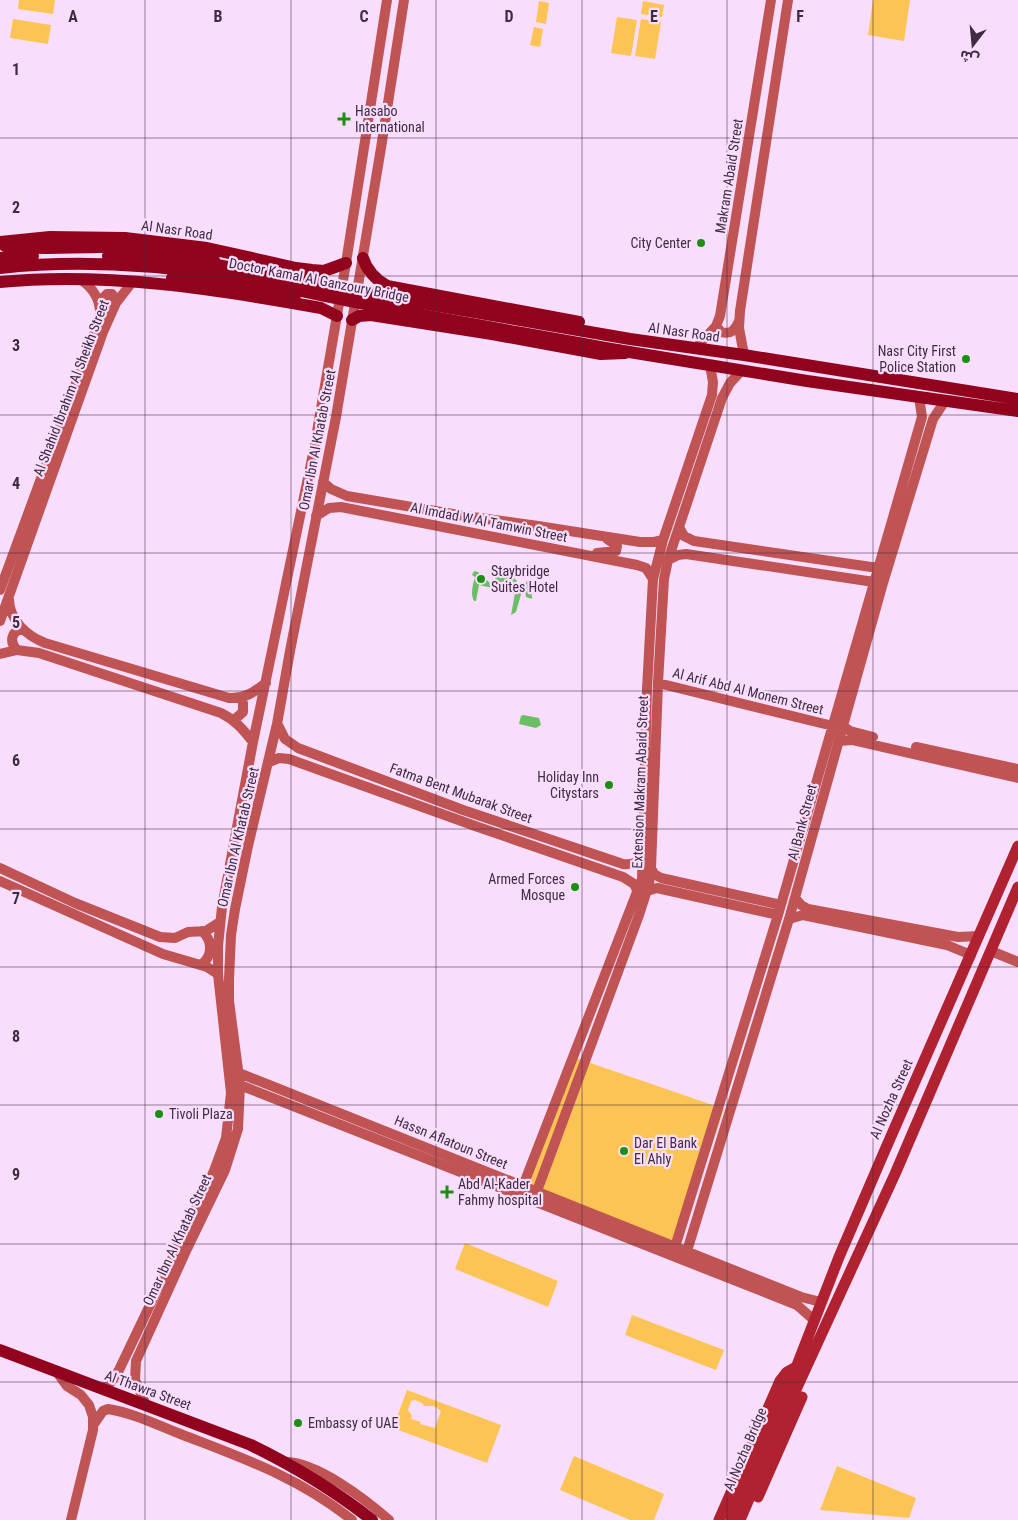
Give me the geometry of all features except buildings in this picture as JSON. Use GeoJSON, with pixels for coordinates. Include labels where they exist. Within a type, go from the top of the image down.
{"type":"FeatureCollection","features":[{"type":"Feature","properties":{"kind":"highway","name":"Al Nasr Road"},"geometry":{"type":"LineString","coordinates":[[0,242],[30,238],[69,237],[152,240],[207,248],[296,268],[324,271],[346,263]]}},
{"type":"Feature","properties":{"kind":"highway"},"geometry":{"type":"LineString","coordinates":[[0,246],[127,248],[188,254],[248,270]]}},
{"type":"Feature","properties":{"kind":"highway","name":"Doctor Kamal Al Ganzoury Bridge"},"geometry":{"type":"LineString","coordinates":[[0,258],[126,256],[187,261],[248,270],[623,345]]}},
{"type":"Feature","properties":{"kind":"highway"},"geometry":{"type":"LineString","coordinates":[[363,258],[367,268],[387,286],[382,293],[380,302],[385,318]]}},
{"type":"Feature","properties":{"kind":"highway","name":"Doctor Kamal Al Ganzoury Bridge"},"geometry":{"type":"LineString","coordinates":[[0,268],[45,264],[97,264],[218,275],[329,297],[623,345]]}},
{"type":"Feature","properties":{"kind":"highway"},"geometry":{"type":"LineString","coordinates":[[292,304],[312,301],[320,290],[316,278],[296,268]]}},
{"type":"Feature","properties":{"kind":"highway"},"geometry":{"type":"LineString","coordinates":[[20,281],[42,275],[61,273],[131,278],[321,308],[337,316]]}},
{"type":"Feature","properties":{"kind":"highway"},"geometry":{"type":"LineString","coordinates":[[0,282],[131,278],[182,279],[270,294],[329,297]]}},
{"type":"Feature","properties":{"kind":"highway","name":"Al Nasr Road"},"geometry":{"type":"LineString","coordinates":[[387,286],[599,326],[610,329],[623,345],[710,365],[946,401],[966,410],[1018,418]]}},
{"type":"Feature","properties":{"kind":"highway","name":"Al Nasr Road"},"geometry":{"type":"LineString","coordinates":[[352,320],[367,315],[485,333],[602,354],[621,354],[623,345]]}},
{"type":"Feature","properties":{"kind":"highway","name":"Al Nasr Road"},"geometry":{"type":"LineString","coordinates":[[623,345],[696,348],[955,389],[970,385],[1018,392]]}},
{"type":"Feature","properties":{"kind":"highway"},"geometry":{"type":"LineString","coordinates":[[955,389],[1018,399]]}},
{"type":"Feature","properties":{"kind":"highway"},"geometry":{"type":"LineString","coordinates":[[946,401],[1018,411]]}},
{"type":"Feature","properties":{"kind":"highway","name":"Al Thawra Street"},"geometry":{"type":"LineString","coordinates":[[0,1350],[228,1436],[284,1462],[329,1488],[372,1520]]}},
{"type":"Feature","properties":{"kind":"main road","name":"Al Nozha Street"},"geometry":{"type":"LineString","coordinates":[[791,1392],[796,1367],[821,1302],[885,1150],[1018,846]]}},
{"type":"Feature","properties":{"kind":"main road"},"geometry":{"type":"LineString","coordinates":[[791,1392],[808,1364],[898,1165],[1018,887]]}},
{"type":"Feature","properties":{"kind":"main road"},"geometry":{"type":"LineString","coordinates":[[748,1520],[807,1384],[808,1364]]}},
{"type":"Feature","properties":{"kind":"main road","name":"Al Nozha Street"},"geometry":{"type":"LineString","coordinates":[[719,1520],[780,1381],[787,1372],[796,1367]]}},
{"type":"Feature","properties":{"kind":"main road","name":"Al Nozha Bridge"},"geometry":{"type":"LineString","coordinates":[[731,1520],[791,1392]]}},
{"type":"Feature","properties":{"kind":"main road","name":"Al Nozha Bridge"},"geometry":{"type":"LineString","coordinates":[[740,1520],[791,1392]]}},
{"type":"Feature","properties":{"kind":"street","name":"Omar Ibn Al Khatab Street"},"geometry":{"type":"LineString","coordinates":[[103,1389],[111,1382],[119,1370],[218,1160],[226,1138],[231,1093],[218,974],[220,922],[253,742],[314,449],[346,263],[387,0]]}},
{"type":"Feature","properties":{"kind":"street","name":"Omar Ibn Al Khatab Street"},"geometry":{"type":"LineString","coordinates":[[146,1405],[137,1387],[135,1374],[138,1355],[231,1156],[238,1129],[240,1085],[230,1001],[231,935],[248,846],[277,724],[336,417],[404,0]]}},
{"type":"Feature","properties":{"kind":"street","name":"Makram Abaid Street"},"geometry":{"type":"LineString","coordinates":[[696,348],[716,326],[720,316],[771,0]]}},
{"type":"Feature","properties":{"kind":"street"},"geometry":{"type":"LineString","coordinates":[[744,355],[739,321],[788,0]]}},
{"type":"Feature","properties":{"kind":"street","name":"Al Shahid Ibrahim Al Sheikh Street"},"geometry":{"type":"LineString","coordinates":[[0,621],[112,310],[131,278]]}},
{"type":"Feature","properties":{"kind":"street","name":"Al Shahid Ibrahim Al Sheikh Street"},"geometry":{"type":"LineString","coordinates":[[0,590],[100,318],[98,297],[80,279]]}},
{"type":"Feature","properties":{"kind":"street"},"geometry":{"type":"LineString","coordinates":[[100,318],[104,297],[108,294],[112,294],[115,299],[112,310]]}},
{"type":"Feature","properties":{"kind":"street"},"geometry":{"type":"LineString","coordinates":[[716,326],[721,332],[730,333],[739,321]]}},
{"type":"Feature","properties":{"kind":"street","name":"Extension Makram Abaid Street"},"geometry":{"type":"LineString","coordinates":[[525,1181],[642,892],[647,689],[653,579],[663,540],[706,417],[714,387],[710,365]]}},
{"type":"Feature","properties":{"kind":"street","name":"Extension Makram Abaid Street"},"geometry":{"type":"LineString","coordinates":[[538,1186],[651,868],[663,588],[668,560],[726,391],[730,383],[742,371]]}},
{"type":"Feature","properties":{"kind":"street"},"geometry":{"type":"LineString","coordinates":[[714,387],[722,386],[726,391]]}},
{"type":"Feature","properties":{"kind":"street","name":"Al Bank Street"},"geometry":{"type":"LineString","coordinates":[[687,1251],[789,919],[839,741],[838,726],[874,582],[919,425],[922,411],[919,397]]}},
{"type":"Feature","properties":{"kind":"street","name":"Al Bank Street"},"geometry":{"type":"LineString","coordinates":[[675,1247],[935,415],[946,401]]}},
{"type":"Feature","properties":{"kind":"street"},"geometry":{"type":"LineString","coordinates":[[919,425],[922,422],[927,422],[931,428]]}},
{"type":"Feature","properties":{"kind":"street","name":"Al Imdad W Al Tamwin Street"},"geometry":{"type":"LineString","coordinates":[[323,482],[331,489],[347,496],[640,542],[650,543],[663,540]]}},
{"type":"Feature","properties":{"kind":"street"},"geometry":{"type":"LineString","coordinates":[[345,507],[342,501],[347,496]]}},
{"type":"Feature","properties":{"kind":"street","name":"Al Imdad W Al Tamwin Street"},"geometry":{"type":"LineString","coordinates":[[316,516],[328,508],[345,507],[642,566],[649,571],[653,579]]}},
{"type":"Feature","properties":{"kind":"street"},"geometry":{"type":"LineString","coordinates":[[680,528],[684,536],[690,540],[878,568]]}},
{"type":"Feature","properties":{"kind":"street"},"geometry":{"type":"LineString","coordinates":[[591,556],[601,552],[615,552],[617,549],[617,546],[603,536]]}},
{"type":"Feature","properties":{"kind":"street"},"geometry":{"type":"LineString","coordinates":[[709,557],[707,550],[711,543]]}},
{"type":"Feature","properties":{"kind":"street"},"geometry":{"type":"LineString","coordinates":[[668,560],[682,554],[874,582]]}},
{"type":"Feature","properties":{"kind":"street"},"geometry":{"type":"LineString","coordinates":[[858,580],[864,572],[862,566]]}},
{"type":"Feature","properties":{"kind":"street"},"geometry":{"type":"LineString","coordinates":[[9,597],[10,609],[22,628],[34,638],[45,643],[220,696],[241,698],[251,694],[266,683]]}},
{"type":"Feature","properties":{"kind":"street"},"geometry":{"type":"LineString","coordinates":[[278,621],[285,626],[296,624]]}},
{"type":"Feature","properties":{"kind":"street"},"geometry":{"type":"LineString","coordinates":[[17,650],[13,645],[12,636],[16,630],[22,628]]}},
{"type":"Feature","properties":{"kind":"street"},"geometry":{"type":"LineString","coordinates":[[275,637],[280,633],[286,636],[290,651]]}},
{"type":"Feature","properties":{"kind":"street"},"geometry":{"type":"LineString","coordinates":[[0,654],[17,650],[39,653],[221,713],[234,720],[253,742]]}},
{"type":"Feature","properties":{"kind":"street","name":"Al Arif Abd Al Monem Street"},"geometry":{"type":"LineString","coordinates":[[658,683],[838,726],[853,736],[1018,778]]}},
{"type":"Feature","properties":{"kind":"street"},"geometry":{"type":"LineString","coordinates":[[234,720],[239,717],[244,709],[241,698]]}},
{"type":"Feature","properties":{"kind":"street","name":"Fatma Bent Mubarak Street"},"geometry":{"type":"LineString","coordinates":[[277,724],[285,739],[298,748],[539,836],[628,865]]}},
{"type":"Feature","properties":{"kind":"street","name":"Al Arif Abd Al Monem Street"},"geometry":{"type":"LineString","coordinates":[[839,741],[853,736],[1018,769]]}},
{"type":"Feature","properties":{"kind":"street","name":"Fatma Bent Mubarak Street"},"geometry":{"type":"LineString","coordinates":[[269,762],[279,758],[289,759],[627,879]]}},
{"type":"Feature","properties":{"kind":"street"},"geometry":{"type":"LineString","coordinates":[[535,847],[539,836]]}},
{"type":"Feature","properties":{"kind":"street"},"geometry":{"type":"LineString","coordinates":[[628,865],[637,862],[644,855]]}},
{"type":"Feature","properties":{"kind":"street"},"geometry":{"type":"LineString","coordinates":[[627,879],[635,880],[638,876],[638,872],[628,865]]}},
{"type":"Feature","properties":{"kind":"street"},"geometry":{"type":"LineString","coordinates":[[0,868],[75,903],[154,935],[175,938],[188,932],[202,932],[211,929],[220,922]]}},
{"type":"Feature","properties":{"kind":"street"},"geometry":{"type":"LineString","coordinates":[[651,868],[656,876],[668,885],[780,910]]}},
{"type":"Feature","properties":{"kind":"street"},"geometry":{"type":"LineString","coordinates":[[627,879],[642,892],[668,885]]}},
{"type":"Feature","properties":{"kind":"street"},"geometry":{"type":"LineString","coordinates":[[0,881],[163,954],[201,965],[218,974]]}},
{"type":"Feature","properties":{"kind":"street"},"geometry":{"type":"LineString","coordinates":[[795,898],[807,912]]}},
{"type":"Feature","properties":{"kind":"street"},"geometry":{"type":"LineString","coordinates":[[789,919],[807,912],[959,943],[979,936]]}},
{"type":"Feature","properties":{"kind":"street"},"geometry":{"type":"LineString","coordinates":[[201,965],[209,956],[211,948],[207,937],[202,932]]}},
{"type":"Feature","properties":{"kind":"street"},"geometry":{"type":"LineString","coordinates":[[959,943],[971,955]]}},
{"type":"Feature","properties":{"kind":"street"},"geometry":{"type":"LineString","coordinates":[[991,951],[1018,962]]}},
{"type":"Feature","properties":{"kind":"street","name":"Hassn Aflatoun Street"},"geometry":{"type":"LineString","coordinates":[[239,1072],[446,1154],[538,1186],[799,1301],[803,1309],[814,1320]]}},
{"type":"Feature","properties":{"kind":"street","name":"Hassn Aflatoun Street"},"geometry":{"type":"LineString","coordinates":[[240,1085],[442,1166],[799,1301],[821,1302]]}},
{"type":"Feature","properties":{"kind":"street"},"geometry":{"type":"LineString","coordinates":[[377,1140],[382,1129]]}},
{"type":"Feature","properties":{"kind":"street"},"geometry":{"type":"LineString","coordinates":[[430,1161],[434,1149]]}},
{"type":"Feature","properties":{"kind":"street"},"geometry":{"type":"LineString","coordinates":[[442,1166],[446,1154]]}},
{"type":"Feature","properties":{"kind":"street"},"geometry":{"type":"LineString","coordinates":[[681,1229],[693,1234]]}},
{"type":"Feature","properties":{"kind":"street"},"geometry":{"type":"LineString","coordinates":[[119,1370],[121,1376],[127,1379],[135,1374]]}},
{"type":"Feature","properties":{"kind":"street"},"geometry":{"type":"LineString","coordinates":[[57,1372],[67,1386],[81,1395],[87,1402],[92,1411],[94,1424]]}},
{"type":"Feature","properties":{"kind":"street"},"geometry":{"type":"LineString","coordinates":[[71,1520],[94,1424],[102,1411],[108,1409],[143,1420],[259,1464],[314,1493],[352,1520]]}},
{"type":"Feature","properties":{"kind":"street","name":"Al Thawra Street"},"geometry":{"type":"LineString","coordinates":[[284,1462],[300,1464],[323,1474],[356,1495],[389,1520]]}},
{"type":"Feature","properties":{"kind":"shaded area"},"geometry":{"type":"Polygon","coordinates":[[[19,0],[55,0],[53,14],[18,9],[19,0]]]}},
{"type":"Feature","properties":{"kind":"shaded area"},"geometry":{"type":"Polygon","coordinates":[[[873,0],[910,0],[904,41],[868,35],[873,0]]]}},
{"type":"Feature","properties":{"kind":"shaded area"},"geometry":{"type":"Polygon","coordinates":[[[539,1],[549,3],[546,24],[536,22],[539,1]]]}},
{"type":"Feature","properties":{"kind":"shaded area"},"geometry":{"type":"Polygon","coordinates":[[[643,1],[664,5],[662,17],[641,14],[643,1]]]}},
{"type":"Feature","properties":{"kind":"shaded area"},"geometry":{"type":"Polygon","coordinates":[[[617,17],[637,20],[631,56],[611,53],[617,17]]]}},
{"type":"Feature","properties":{"kind":"shaded area"},"geometry":{"type":"Polygon","coordinates":[[[13,19],[51,25],[48,44],[10,38],[13,19]]]}},
{"type":"Feature","properties":{"kind":"shaded area"},"geometry":{"type":"Polygon","coordinates":[[[641,19],[661,22],[655,59],[635,56],[641,19]]]}},
{"type":"Feature","properties":{"kind":"shaded area"},"geometry":{"type":"Polygon","coordinates":[[[534,27],[543,29],[540,47],[530,45],[534,27]]]}},
{"type":"Feature","properties":{"kind":"shaded area"},"geometry":{"type":"Polygon","coordinates":[[[474,571],[478,572],[490,583],[495,581],[495,575],[498,573],[504,577],[514,578],[517,581],[517,586],[521,588],[524,587],[527,581],[530,581],[532,599],[526,597],[525,590],[522,591],[516,612],[511,615],[515,593],[479,585],[476,601],[474,601],[472,592],[475,577],[472,575],[474,571]]]}},
{"type":"Feature","properties":{"kind":"shaded area"},"geometry":{"type":"Polygon","coordinates":[[[523,715],[539,718],[541,725],[536,728],[519,724],[523,715]]]}},
{"type":"Feature","properties":{"kind":"shaded area","name":"Dar El Bank El Ahly"},"geometry":{"type":"Polygon","coordinates":[[[576,1058],[724,1109],[675,1255],[521,1194],[576,1058]]]}},
{"type":"Feature","properties":{"kind":"shaded area"},"geometry":{"type":"Polygon","coordinates":[[[465,1243],[558,1281],[548,1307],[455,1269],[465,1243]]]}},
{"type":"Feature","properties":{"kind":"shaded area"},"geometry":{"type":"Polygon","coordinates":[[[632,1315],[724,1350],[716,1370],[625,1335],[632,1315]]]}},
{"type":"Feature","properties":{"kind":"shaded area"},"geometry":{"type":"Polygon","coordinates":[[[407,1390],[501,1425],[487,1463],[393,1428],[407,1390]],[[415,1400],[411,1401],[408,1410],[412,1416],[411,1419],[421,1422],[420,1424],[435,1428],[441,1411],[434,1406],[424,1406],[415,1400]]]}},
{"type":"Feature","properties":{"kind":"shaded area"},"geometry":{"type":"Polygon","coordinates":[[[574,1456],[664,1494],[654,1520],[630,1520],[560,1490],[574,1456]]]}},
{"type":"Feature","properties":{"kind":"shaded area"},"geometry":{"type":"Polygon","coordinates":[[[837,1466],[916,1498],[909,1518],[820,1510],[837,1466]]]}},
{"type":"Feature","properties":{"kind":"place","name":"Hasabo International"},"geometry":{"type":"Point","coordinates":[344,119]}},
{"type":"Feature","properties":{"kind":"place","name":"City Center"},"geometry":{"type":"Point","coordinates":[701,243]}},
{"type":"Feature","properties":{"kind":"place","name":"Nasr City First Police Station"},"geometry":{"type":"Point","coordinates":[966,359]}},
{"type":"Feature","properties":{"kind":"place","name":"Staybridge Suites Hotel"},"geometry":{"type":"Point","coordinates":[481,579]}},
{"type":"Feature","properties":{"kind":"place","name":"Holiday Inn Citystars"},"geometry":{"type":"Point","coordinates":[609,785]}},
{"type":"Feature","properties":{"kind":"place","name":"Armed Forces Mosque"},"geometry":{"type":"Point","coordinates":[575,887]}},
{"type":"Feature","properties":{"kind":"place","name":"Tivoli Plaza"},"geometry":{"type":"Point","coordinates":[159,1114]}},
{"type":"Feature","properties":{"kind":"place","name":"Dar El Bank El Ahly"},"geometry":{"type":"Point","coordinates":[624,1151]}},
{"type":"Feature","properties":{"kind":"place","name":"Abd Al-Kader Fahmy hospital"},"geometry":{"type":"Point","coordinates":[447,1192]}},
{"type":"Feature","properties":{"kind":"place","name":"Embassy of UAE"},"geometry":{"type":"Point","coordinates":[298,1423]}}]}
